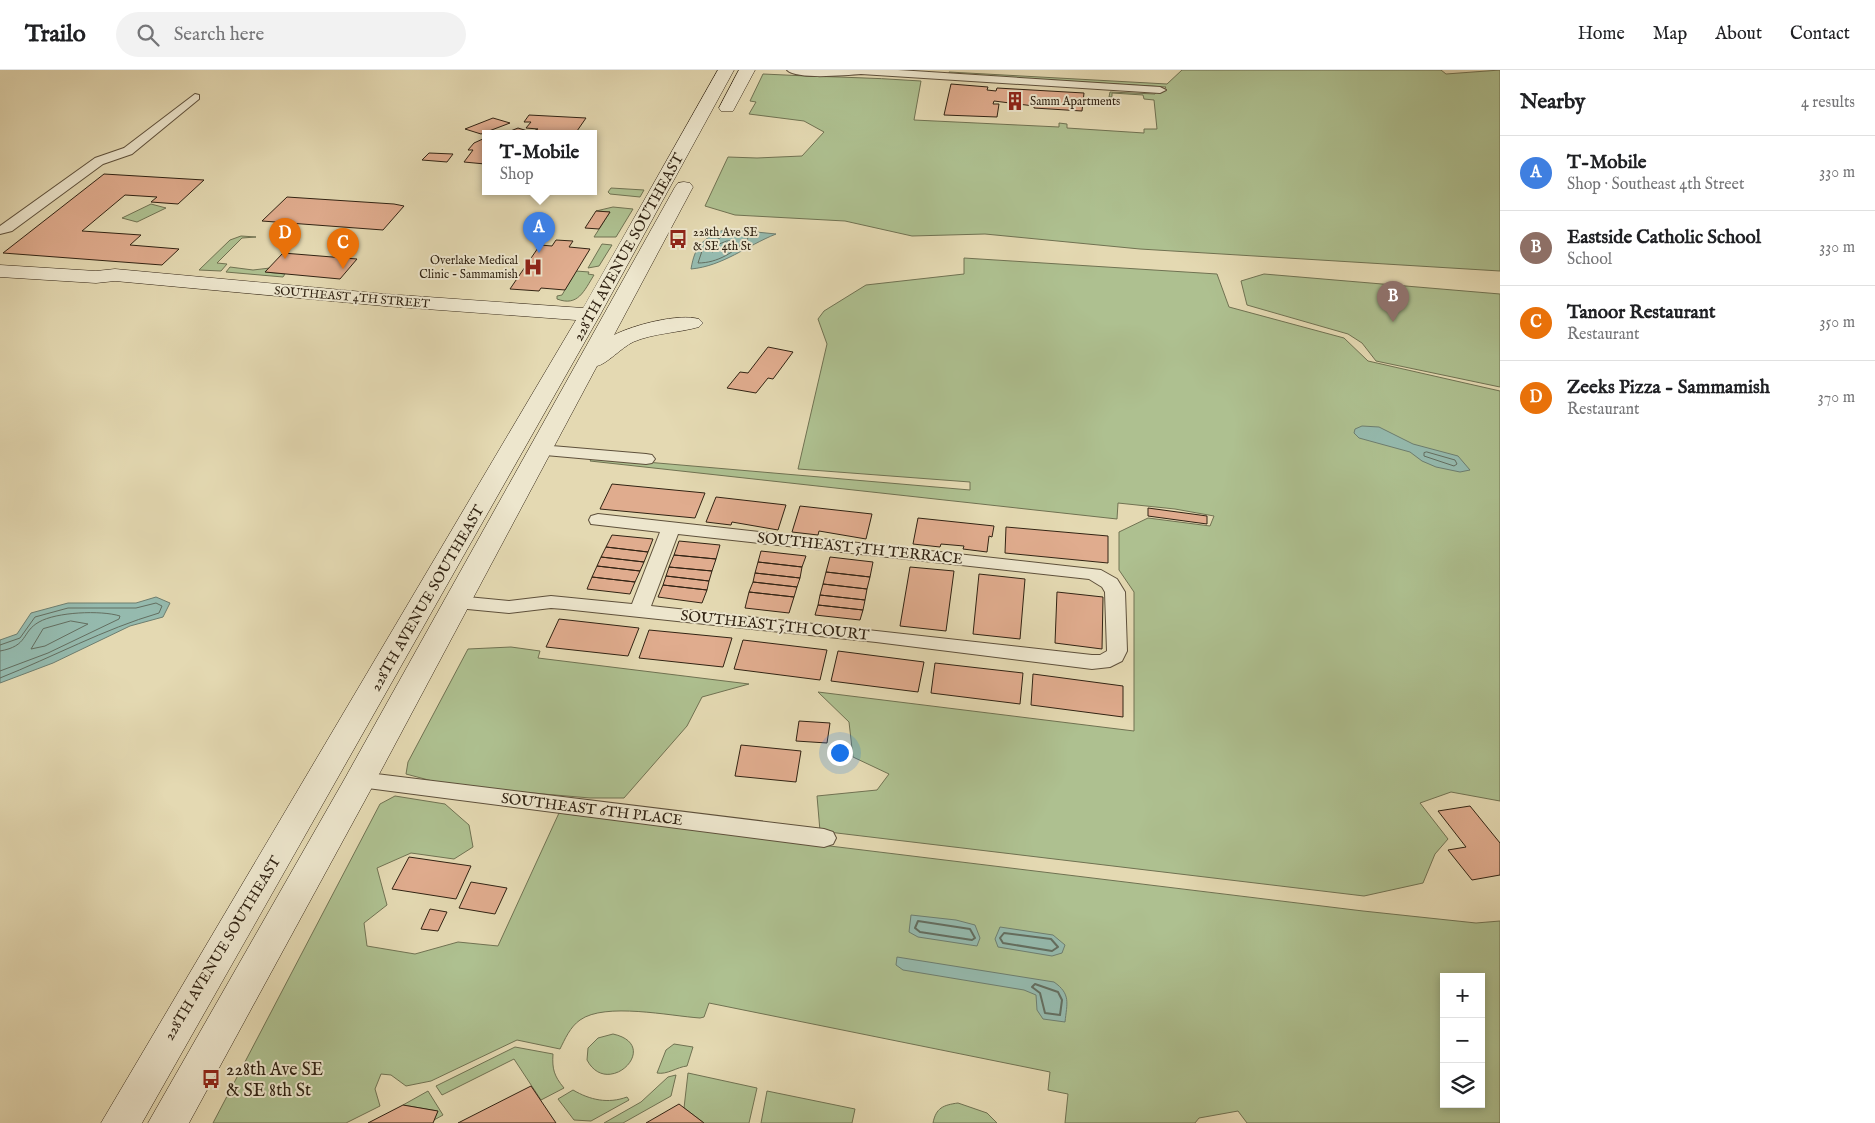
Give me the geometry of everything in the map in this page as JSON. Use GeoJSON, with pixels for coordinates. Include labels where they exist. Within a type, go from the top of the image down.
{"type":"FeatureCollection","features":[{"type":"Feature","properties":{"kind":"main road","name":"228TH AVENUE SOUTHEAST"},"geometry":{"type":"LineString","coordinates":[[121,1123],[590,315],[726,70]]}},
{"type":"Feature","properties":{"kind":"main road"},"geometry":{"type":"LineString","coordinates":[[717,126],[747,70]]}},
{"type":"Feature","properties":{"kind":"main road","name":"228TH AVENUE SOUTHEAST"},"geometry":{"type":"LineString","coordinates":[[168,1123],[360,780],[691,174]]}},
{"type":"Feature","properties":{"kind":"main road","name":"SOUTHEAST 4TH STREET"},"geometry":{"type":"LineString","coordinates":[[0,264],[104,270],[115,275]]}},
{"type":"Feature","properties":{"kind":"main road","name":"SOUTHEAST 4TH STREET"},"geometry":{"type":"LineString","coordinates":[[0,272],[96,278],[115,275],[385,300],[590,315]]}},
{"type":"Feature","properties":{"kind":"main road"},"geometry":{"type":"LineString","coordinates":[[574,387],[598,357],[616,341],[634,333],[692,323]]}},
{"type":"Feature","properties":{"kind":"street"},"geometry":{"type":"LineString","coordinates":[[793,70],[817,72],[860,71],[1164,86],[946,70]]}},
{"type":"Feature","properties":{"kind":"street"},"geometry":{"type":"LineString","coordinates":[[2,232],[86,170],[99,162],[128,150],[195,97]]}},
{"type":"Feature","properties":{"kind":"street"},"geometry":{"type":"LineString","coordinates":[[540,450],[646,459]]}},
{"type":"Feature","properties":{"kind":"street","name":"SOUTHEAST 5TH TERRACE"},"geometry":{"type":"LineString","coordinates":[[598,520],[1094,574],[1110,583],[1115,592],[1115,656],[1103,662],[1092,662]]}},
{"type":"Feature","properties":{"kind":"street"},"geometry":{"type":"LineString","coordinates":[[638,611],[671,527]]}},
{"type":"Feature","properties":{"kind":"street","name":"SOUTHEAST 5TH COURT"},"geometry":{"type":"LineString","coordinates":[[457,602],[509,607],[551,602],[1092,662]]}},
{"type":"Feature","properties":{"kind":"street","name":"SOUTHEAST 6TH PLACE"},"geometry":{"type":"LineString","coordinates":[[360,780],[824,838]]}},
{"type":"Feature","properties":{"kind":"green space"},"geometry":{"type":"Polygon","coordinates":[[[1182,70],[1441,70],[1446,74],[1500,70],[1500,271],[1140,249],[985,234],[912,236],[845,221],[735,215],[705,206],[728,157],[802,156],[824,132],[804,121],[749,114],[756,102],[750,101],[763,74],[921,81],[914,120],[1059,127],[1059,123],[1067,124],[1067,128],[1144,133],[1144,129],[1157,129],[1154,100],[1144,99],[1143,95],[1112,93],[1112,97],[1109,97],[1110,92],[1155,94],[1156,91],[1162,92],[1166,87],[949,74],[949,72],[1167,84],[1182,70]]]}},
{"type":"Feature","properties":{"kind":"green space"},"geometry":{"type":"Polygon","coordinates":[[[611,188],[644,190],[640,197],[610,194],[608,192],[611,188]]]}},
{"type":"Feature","properties":{"kind":"green space"},"geometry":{"type":"Polygon","coordinates":[[[151,204],[166,208],[137,222],[122,218],[151,204]]]}},
{"type":"Feature","properties":{"kind":"green space"},"geometry":{"type":"Polygon","coordinates":[[[613,207],[633,209],[616,237],[594,237],[610,212],[596,211],[613,207]]]}},
{"type":"Feature","properties":{"kind":"green space"},"geometry":{"type":"Polygon","coordinates":[[[241,236],[256,237],[242,238],[217,263],[227,264],[221,271],[199,270],[230,240],[241,236]]]}},
{"type":"Feature","properties":{"kind":"green space"},"geometry":{"type":"Polygon","coordinates":[[[602,244],[612,245],[599,266],[588,268],[602,244]]]}},
{"type":"Feature","properties":{"kind":"green space"},"geometry":{"type":"Polygon","coordinates":[[[964,258],[1217,274],[1229,307],[1344,338],[1368,361],[1500,391],[1500,801],[1451,792],[1420,803],[1448,839],[1435,854],[1423,883],[1364,896],[820,831],[817,796],[877,790],[889,774],[853,757],[849,722],[818,692],[1134,731],[1134,592],[1119,570],[1119,532],[1148,518],[1210,526],[1214,516],[1175,509],[1118,503],[1117,519],[590,461],[592,458],[646,462],[970,490],[970,482],[798,469],[827,344],[818,319],[824,311],[866,285],[964,274],[964,258]]]}},
{"type":"Feature","properties":{"kind":"green space"},"geometry":{"type":"Polygon","coordinates":[[[230,267],[253,270],[270,268],[266,272],[285,274],[283,277],[226,272],[230,267]]]}},
{"type":"Feature","properties":{"kind":"green space"},"geometry":{"type":"Polygon","coordinates":[[[576,271],[589,272],[588,274],[594,275],[580,296],[570,301],[557,299],[557,296],[562,295],[576,271]]]}},
{"type":"Feature","properties":{"kind":"green space"},"geometry":{"type":"Polygon","coordinates":[[[1264,274],[1500,294],[1500,387],[1376,361],[1362,343],[1348,334],[1247,305],[1241,281],[1264,274]]]}},
{"type":"Feature","properties":{"kind":"green space"},"geometry":{"type":"Polygon","coordinates":[[[511,647],[540,651],[538,658],[749,684],[702,697],[687,726],[624,798],[590,798],[451,786],[406,774],[408,762],[468,649],[511,647]]]}},
{"type":"Feature","properties":{"kind":"green space"},"geometry":{"type":"Polygon","coordinates":[[[395,796],[445,804],[469,825],[473,847],[454,859],[411,853],[377,868],[387,905],[364,923],[367,946],[415,954],[458,942],[498,946],[559,813],[1363,911],[1476,923],[1500,921],[1500,1123],[1247,1123],[1238,1111],[1199,1118],[1195,1123],[1065,1123],[1068,1094],[1048,1090],[1050,1072],[709,1003],[704,1017],[700,1018],[621,1011],[591,1015],[573,1026],[560,1049],[517,1040],[431,1081],[406,1086],[391,1075],[381,1074],[375,1089],[380,1106],[346,1123],[213,1123],[380,804],[395,796]]]}},
{"type":"Feature","properties":{"kind":"green space"},"geometry":{"type":"Polygon","coordinates":[[[613,1034],[627,1040],[633,1048],[632,1058],[627,1066],[618,1072],[607,1074],[596,1071],[587,1060],[588,1048],[598,1038],[613,1034]]]}},
{"type":"Feature","properties":{"kind":"green space"},"geometry":{"type":"Polygon","coordinates":[[[674,1044],[693,1047],[687,1066],[664,1073],[657,1073],[666,1050],[674,1044]]]}},
{"type":"Feature","properties":{"kind":"green space"},"geometry":{"type":"Polygon","coordinates":[[[515,1047],[553,1054],[554,1072],[564,1088],[541,1100],[514,1059],[442,1095],[436,1086],[515,1047]]]}},
{"type":"Feature","properties":{"kind":"green space"},"geometry":{"type":"Polygon","coordinates":[[[688,1073],[757,1088],[749,1123],[704,1123],[684,1108],[688,1073]]]}},
{"type":"Feature","properties":{"kind":"green space"},"geometry":{"type":"Polygon","coordinates":[[[676,1075],[671,1096],[623,1123],[604,1123],[641,1102],[668,1077],[676,1075]]]}},
{"type":"Feature","properties":{"kind":"green space"},"geometry":{"type":"Polygon","coordinates":[[[573,1090],[599,1100],[627,1097],[629,1100],[591,1121],[574,1120],[558,1099],[573,1090]]]}},
{"type":"Feature","properties":{"kind":"green space"},"geometry":{"type":"Polygon","coordinates":[[[428,1091],[443,1115],[434,1120],[437,1111],[403,1105],[428,1091]]]}},
{"type":"Feature","properties":{"kind":"green space"},"geometry":{"type":"Polygon","coordinates":[[[767,1091],[855,1109],[852,1123],[761,1123],[767,1091]]]}},
{"type":"Feature","properties":{"kind":"green space"},"geometry":{"type":"Polygon","coordinates":[[[958,1103],[987,1113],[997,1123],[933,1123],[936,1114],[941,1108],[958,1103]]]}},
{"type":"Feature","properties":{"kind":"water"},"geometry":{"type":"Polygon","coordinates":[[[726,229],[776,234],[724,260],[691,269],[695,254],[701,243],[726,229]]]}},
{"type":"Feature","properties":{"kind":"water"},"geometry":{"type":"Polygon","coordinates":[[[1362,426],[1379,427],[1413,444],[1458,456],[1470,470],[1460,472],[1436,467],[1422,461],[1410,452],[1359,438],[1354,433],[1355,429],[1362,426]]]}},
{"type":"Feature","properties":{"kind":"water"},"geometry":{"type":"Polygon","coordinates":[[[156,597],[170,603],[163,617],[130,626],[53,663],[0,683],[0,640],[17,634],[31,613],[68,603],[136,603],[156,597]]]}},
{"type":"Feature","properties":{"kind":"water"},"geometry":{"type":"Polygon","coordinates":[[[911,915],[956,920],[975,925],[980,938],[977,946],[918,937],[909,932],[911,915]]]}},
{"type":"Feature","properties":{"kind":"water"},"geometry":{"type":"Polygon","coordinates":[[[1000,927],[1053,935],[1065,945],[1062,953],[1052,956],[998,947],[995,939],[1000,927]]]}},
{"type":"Feature","properties":{"kind":"water"},"geometry":{"type":"Polygon","coordinates":[[[897,957],[1054,982],[1063,991],[1067,999],[1065,1022],[1043,1019],[1037,1010],[1036,995],[1024,990],[903,970],[896,965],[897,957]]]}},
{"type":"Feature","properties":{"kind":"building","name":"Samm Apartments"},"geometry":{"type":"Polygon","coordinates":[[[951,84],[988,87],[987,90],[996,91],[997,88],[1084,93],[1082,111],[1034,108],[1034,106],[994,101],[993,104],[999,104],[997,117],[944,115],[951,84]]]}},
{"type":"Feature","properties":{"kind":"building"},"geometry":{"type":"Polygon","coordinates":[[[529,115],[586,118],[578,130],[536,130],[538,129],[526,128],[531,122],[524,122],[529,115]]]}},
{"type":"Feature","properties":{"kind":"building"},"geometry":{"type":"Polygon","coordinates":[[[493,118],[510,123],[492,130],[482,130],[481,134],[465,129],[493,118]]]}},
{"type":"Feature","properties":{"kind":"building"},"geometry":{"type":"Polygon","coordinates":[[[482,139],[482,164],[464,162],[473,150],[468,150],[474,143],[482,139]]]}},
{"type":"Feature","properties":{"kind":"building"},"geometry":{"type":"Polygon","coordinates":[[[429,153],[453,154],[447,162],[422,160],[429,153]]]}},
{"type":"Feature","properties":{"kind":"building"},"geometry":{"type":"Polygon","coordinates":[[[104,174],[204,180],[178,204],[151,202],[157,197],[125,195],[82,231],[141,235],[130,245],[179,249],[162,265],[3,253],[104,174]]]}},
{"type":"Feature","properties":{"kind":"building"},"geometry":{"type":"Polygon","coordinates":[[[287,197],[404,206],[383,230],[262,221],[287,197]]]}},
{"type":"Feature","properties":{"kind":"building"},"geometry":{"type":"Polygon","coordinates":[[[596,211],[610,212],[599,229],[585,228],[596,211]]]}},
{"type":"Feature","properties":{"kind":"building"},"geometry":{"type":"Polygon","coordinates":[[[556,240],[573,241],[569,247],[590,249],[565,290],[541,288],[539,291],[510,289],[540,245],[552,246],[556,240]]]}},
{"type":"Feature","properties":{"kind":"building"},"geometry":{"type":"Polygon","coordinates":[[[283,253],[357,259],[340,279],[265,272],[283,253]]]}},
{"type":"Feature","properties":{"kind":"building"},"geometry":{"type":"Polygon","coordinates":[[[768,347],[793,352],[773,379],[768,378],[756,393],[727,388],[740,372],[748,373],[768,347]]]}},
{"type":"Feature","properties":{"kind":"building"},"geometry":{"type":"Polygon","coordinates":[[[612,484],[705,493],[695,518],[600,509],[612,484]]]}},
{"type":"Feature","properties":{"kind":"building"},"geometry":{"type":"Polygon","coordinates":[[[716,497],[786,505],[778,530],[732,522],[731,525],[706,522],[716,497]]]}},
{"type":"Feature","properties":{"kind":"building"},"geometry":{"type":"Polygon","coordinates":[[[800,506],[872,514],[866,539],[819,531],[818,535],[792,532],[800,506]]]}},
{"type":"Feature","properties":{"kind":"building"},"geometry":{"type":"Polygon","coordinates":[[[1148,508],[1207,516],[1207,524],[1148,516],[1148,508]]]}},
{"type":"Feature","properties":{"kind":"building"},"geometry":{"type":"Polygon","coordinates":[[[918,518],[994,526],[992,537],[989,536],[987,552],[963,549],[964,546],[941,544],[940,547],[913,544],[918,518]]]}},
{"type":"Feature","properties":{"kind":"building"},"geometry":{"type":"Polygon","coordinates":[[[1006,527],[1108,536],[1108,563],[1005,553],[1006,527]]]}},
{"type":"Feature","properties":{"kind":"building"},"geometry":{"type":"Polygon","coordinates":[[[612,535],[653,539],[648,552],[606,547],[612,535]]]}},
{"type":"Feature","properties":{"kind":"building"},"geometry":{"type":"Polygon","coordinates":[[[679,541],[720,545],[716,559],[674,555],[679,541]]]}},
{"type":"Feature","properties":{"kind":"building"},"geometry":{"type":"Polygon","coordinates":[[[606,547],[648,552],[644,562],[601,557],[606,547]]]}},
{"type":"Feature","properties":{"kind":"building"},"geometry":{"type":"Polygon","coordinates":[[[761,551],[806,556],[802,567],[758,562],[761,551]]]}},
{"type":"Feature","properties":{"kind":"building"},"geometry":{"type":"Polygon","coordinates":[[[674,555],[716,559],[712,571],[669,567],[674,555]]]}},
{"type":"Feature","properties":{"kind":"building"},"geometry":{"type":"Polygon","coordinates":[[[601,557],[644,562],[640,571],[597,566],[601,557]]]}},
{"type":"Feature","properties":{"kind":"building"},"geometry":{"type":"Polygon","coordinates":[[[830,557],[873,562],[870,577],[826,572],[830,557]]]}},
{"type":"Feature","properties":{"kind":"building"},"geometry":{"type":"Polygon","coordinates":[[[758,562],[802,567],[800,578],[755,573],[758,562]]]}},
{"type":"Feature","properties":{"kind":"building"},"geometry":{"type":"Polygon","coordinates":[[[597,566],[640,571],[635,582],[592,577],[597,566]]]}},
{"type":"Feature","properties":{"kind":"building"},"geometry":{"type":"Polygon","coordinates":[[[669,567],[712,571],[709,581],[666,576],[669,567]]]}},
{"type":"Feature","properties":{"kind":"building"},"geometry":{"type":"Polygon","coordinates":[[[910,567],[954,571],[946,631],[900,626],[910,567]]]}},
{"type":"Feature","properties":{"kind":"building"},"geometry":{"type":"Polygon","coordinates":[[[826,572],[870,577],[867,589],[823,584],[826,572]]]}},
{"type":"Feature","properties":{"kind":"building"},"geometry":{"type":"Polygon","coordinates":[[[755,573],[800,578],[797,587],[753,582],[755,573]]]}},
{"type":"Feature","properties":{"kind":"building"},"geometry":{"type":"Polygon","coordinates":[[[979,574],[1025,579],[1020,639],[973,634],[979,574]]]}},
{"type":"Feature","properties":{"kind":"building"},"geometry":{"type":"Polygon","coordinates":[[[666,576],[709,581],[707,590],[663,585],[666,576]]]}},
{"type":"Feature","properties":{"kind":"building"},"geometry":{"type":"Polygon","coordinates":[[[592,577],[635,582],[630,594],[587,589],[592,577]]]}},
{"type":"Feature","properties":{"kind":"building"},"geometry":{"type":"Polygon","coordinates":[[[753,582],[797,587],[794,597],[749,592],[753,582]]]}},
{"type":"Feature","properties":{"kind":"building"},"geometry":{"type":"Polygon","coordinates":[[[823,584],[867,589],[865,600],[820,595],[823,584]]]}},
{"type":"Feature","properties":{"kind":"building"},"geometry":{"type":"Polygon","coordinates":[[[663,585],[707,590],[702,603],[658,597],[663,585]]]}},
{"type":"Feature","properties":{"kind":"building"},"geometry":{"type":"Polygon","coordinates":[[[749,592],[794,597],[789,613],[745,608],[749,592]]]}},
{"type":"Feature","properties":{"kind":"building"},"geometry":{"type":"Polygon","coordinates":[[[1057,592],[1103,597],[1102,649],[1055,643],[1057,592]]]}},
{"type":"Feature","properties":{"kind":"building"},"geometry":{"type":"Polygon","coordinates":[[[820,595],[865,600],[863,610],[818,605],[820,595]]]}},
{"type":"Feature","properties":{"kind":"building"},"geometry":{"type":"Polygon","coordinates":[[[818,605],[863,610],[860,620],[815,615],[818,605]]]}},
{"type":"Feature","properties":{"kind":"building"},"geometry":{"type":"Polygon","coordinates":[[[559,619],[639,628],[628,656],[546,647],[559,619]]]}},
{"type":"Feature","properties":{"kind":"building"},"geometry":{"type":"Polygon","coordinates":[[[649,630],[732,638],[723,667],[639,658],[649,630]]]}},
{"type":"Feature","properties":{"kind":"building"},"geometry":{"type":"Polygon","coordinates":[[[743,640],[827,650],[820,680],[734,669],[743,640]]]}},
{"type":"Feature","properties":{"kind":"building"},"geometry":{"type":"Polygon","coordinates":[[[838,651],[924,662],[918,692],[831,681],[838,651]]]}},
{"type":"Feature","properties":{"kind":"building"},"geometry":{"type":"Polygon","coordinates":[[[935,663],[1023,673],[1020,704],[931,693],[935,663]]]}},
{"type":"Feature","properties":{"kind":"building"},"geometry":{"type":"Polygon","coordinates":[[[1033,674],[1123,686],[1123,717],[1031,705],[1033,674]]]}},
{"type":"Feature","properties":{"kind":"building"},"geometry":{"type":"Polygon","coordinates":[[[799,721],[830,723],[827,743],[796,741],[799,721]]]}},
{"type":"Feature","properties":{"kind":"building"},"geometry":{"type":"Polygon","coordinates":[[[741,745],[801,751],[796,782],[735,776],[741,745]]]}},
{"type":"Feature","properties":{"kind":"building"},"geometry":{"type":"Polygon","coordinates":[[[1470,806],[1500,843],[1500,875],[1472,880],[1448,850],[1466,847],[1438,811],[1470,806]]]}},
{"type":"Feature","properties":{"kind":"building"},"geometry":{"type":"Polygon","coordinates":[[[409,857],[471,866],[456,899],[392,889],[409,857]]]}},
{"type":"Feature","properties":{"kind":"building"},"geometry":{"type":"Polygon","coordinates":[[[471,882],[507,888],[495,914],[459,908],[471,882]]]}},
{"type":"Feature","properties":{"kind":"building"},"geometry":{"type":"Polygon","coordinates":[[[430,909],[447,912],[438,931],[421,929],[430,909]]]}},
{"type":"Feature","properties":{"kind":"building"},"geometry":{"type":"Polygon","coordinates":[[[531,1086],[556,1123],[458,1123],[531,1086]]]}},
{"type":"Feature","properties":{"kind":"building"},"geometry":{"type":"Polygon","coordinates":[[[679,1104],[704,1123],[646,1123],[679,1104]]]}},
{"type":"Feature","properties":{"kind":"building"},"geometry":{"type":"Polygon","coordinates":[[[403,1105],[438,1111],[433,1123],[368,1123],[403,1105]]]}},
{"type":"Feature","properties":{"kind":"place","name":"Samm Apartments"},"geometry":{"type":"Point","coordinates":[1015,101]}},
{"type":"Feature","properties":{"kind":"place","name":"228th Ave SE & SE 4th St"},"geometry":{"type":"Point","coordinates":[678,239]}},
{"type":"Feature","properties":{"kind":"place","name":"T-Mobile"},"geometry":{"type":"Point","coordinates":[539,253]}},
{"type":"Feature","properties":{"kind":"place","name":"Zeeks Pizza - Sammamish"},"geometry":{"type":"Point","coordinates":[285,259]}},
{"type":"Feature","properties":{"kind":"place","name":"Overlake Medical Clinic - Sammamish"},"geometry":{"type":"Point","coordinates":[533,267]}},
{"type":"Feature","properties":{"kind":"place","name":"Tanoor Restaurant"},"geometry":{"type":"Point","coordinates":[343,269]}},
{"type":"Feature","properties":{"kind":"place","name":"Eastside Catholic School"},"geometry":{"type":"Point","coordinates":[1393,322]}},
{"type":"Feature","properties":{"kind":"place","name":"228th Ave SE & SE 8th St"},"geometry":{"type":"Point","coordinates":[211,1079]}}]}
